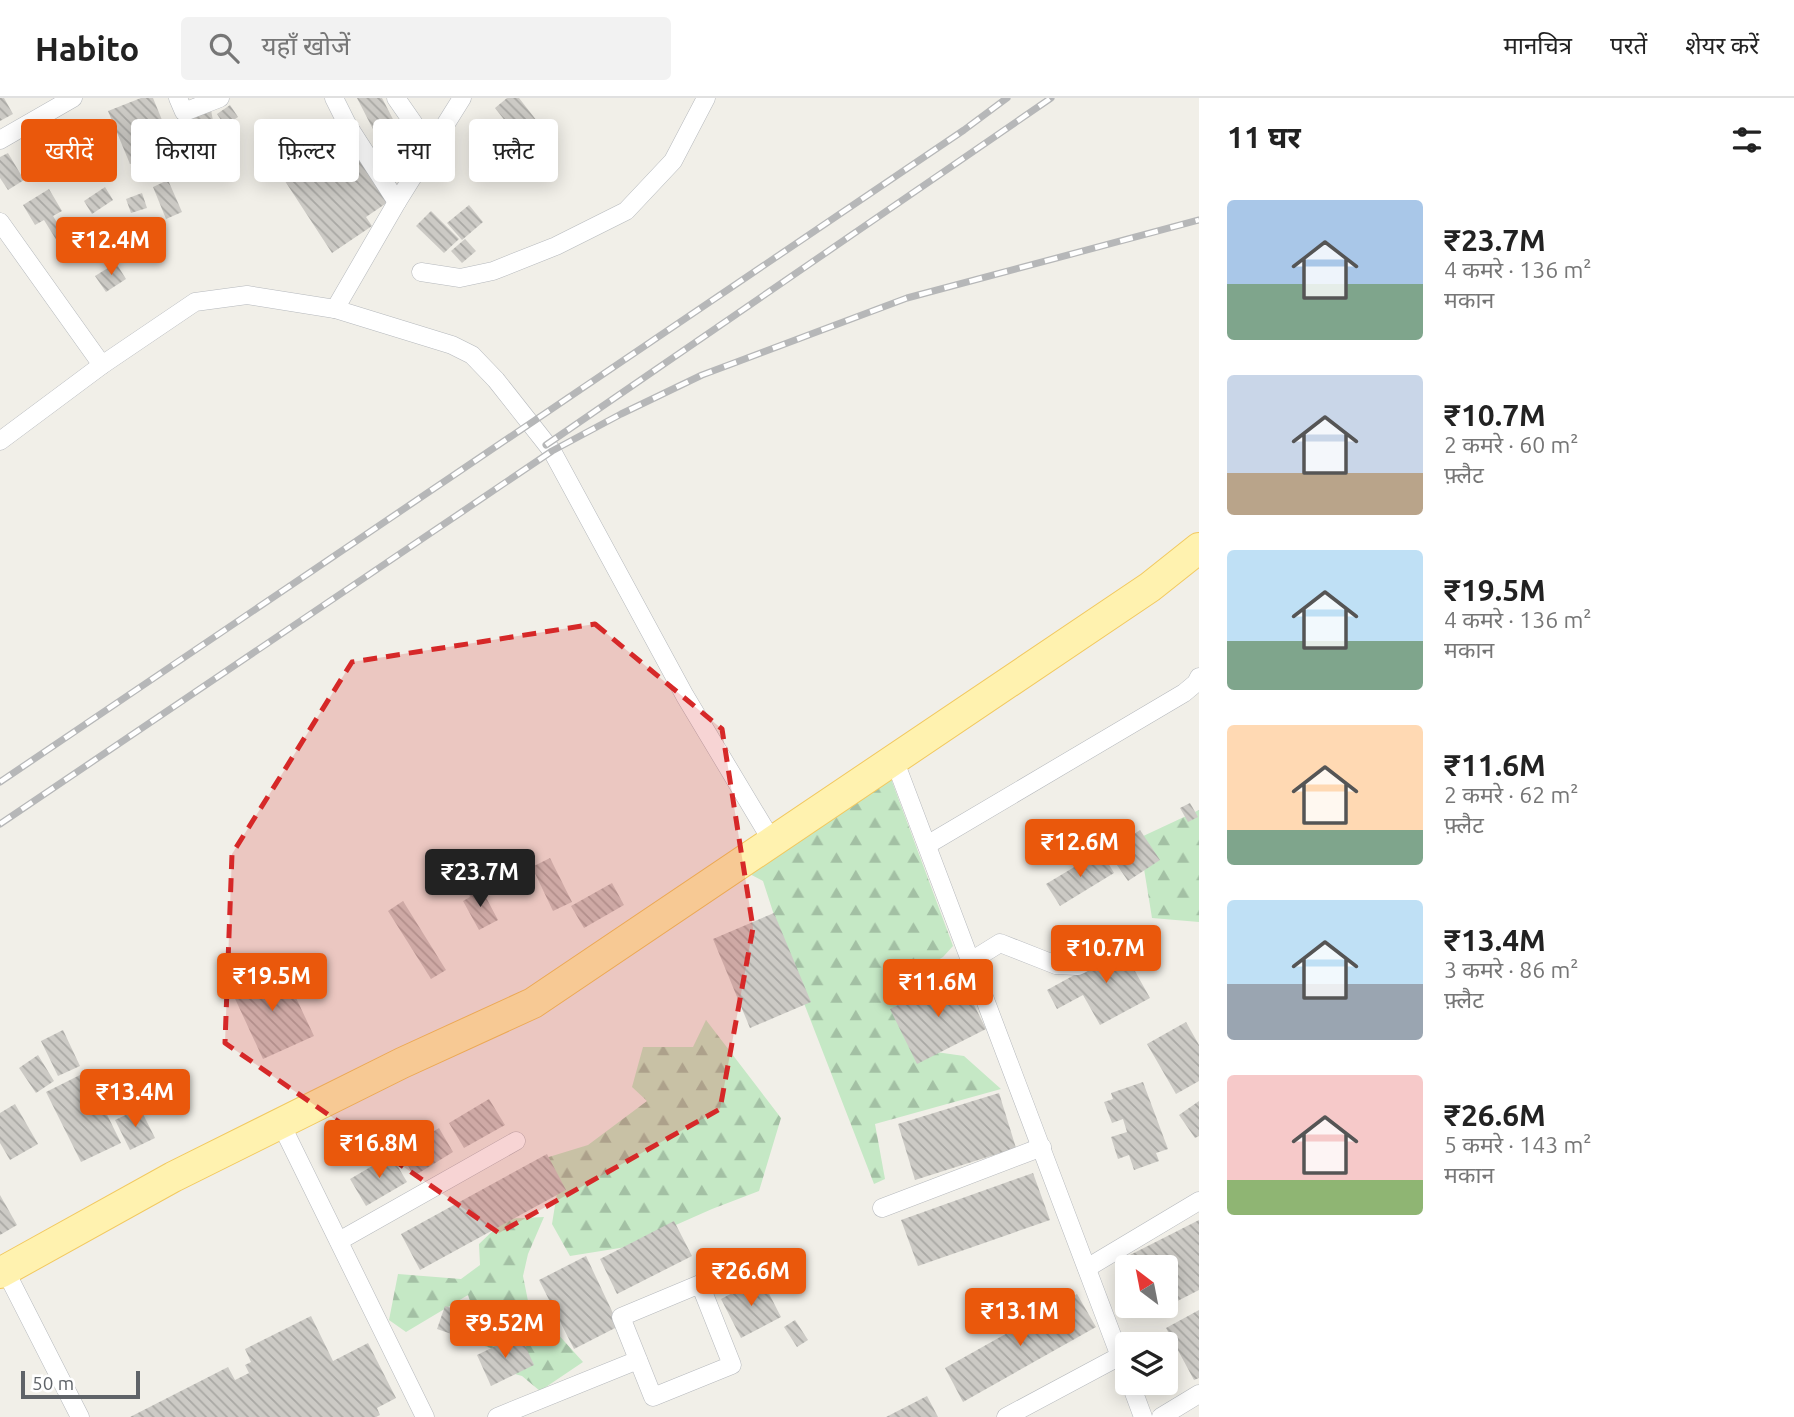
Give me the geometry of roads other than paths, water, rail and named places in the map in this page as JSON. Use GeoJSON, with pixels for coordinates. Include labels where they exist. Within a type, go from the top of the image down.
{"type":"FeatureCollection","features":[{"type":"Feature","properties":{"kind":"main road"},"geometry":{"type":"LineString","coordinates":[[3,1271],[173,1177],[402,1063],[533,1003],[1150,587],[1199,548]]}},
{"type":"Feature","properties":{"kind":"street"},"geometry":{"type":"LineString","coordinates":[[0,140],[73,98]]}},
{"type":"Feature","properties":{"kind":"street"},"geometry":{"type":"LineString","coordinates":[[178,98],[184,112],[220,98]]}},
{"type":"Feature","properties":{"kind":"street"},"geometry":{"type":"LineString","coordinates":[[334,98],[348,126],[397,202]]}},
{"type":"Feature","properties":{"kind":"street"},"geometry":{"type":"LineString","coordinates":[[448,119],[462,98]]}},
{"type":"Feature","properties":{"kind":"street"},"geometry":{"type":"LineString","coordinates":[[421,272],[460,278],[493,271],[556,246],[626,211],[673,162],[706,98]]}},
{"type":"Feature","properties":{"kind":"street"},"geometry":{"type":"LineString","coordinates":[[398,99],[411,119]]}},
{"type":"Feature","properties":{"kind":"street"},"geometry":{"type":"LineString","coordinates":[[335,309],[409,182]]}},
{"type":"Feature","properties":{"kind":"street"},"geometry":{"type":"LineString","coordinates":[[0,222],[102,365]]}},
{"type":"Feature","properties":{"kind":"street"},"geometry":{"type":"LineString","coordinates":[[0,441],[102,365],[195,302],[247,295],[335,309],[452,345],[472,355],[496,380],[552,451],[685,695],[772,841]]}},
{"type":"Feature","properties":{"kind":"street"},"geometry":{"type":"LineString","coordinates":[[927,845],[1184,693],[1199,677]]}},
{"type":"Feature","properties":{"kind":"street"},"geometry":{"type":"LineString","coordinates":[[894,760],[1115,1343]]}},
{"type":"Feature","properties":{"kind":"street"},"geometry":{"type":"LineString","coordinates":[[971,961],[1000,943],[1056,965],[1078,966],[1118,946]]}},
{"type":"Feature","properties":{"kind":"street"},"geometry":{"type":"LineString","coordinates":[[281,1124],[425,1417]]}},
{"type":"Feature","properties":{"kind":"street"},"geometry":{"type":"LineString","coordinates":[[339,1241],[516,1141]]}},
{"type":"Feature","properties":{"kind":"street"},"geometry":{"type":"LineString","coordinates":[[882,1208],[1042,1147]]}},
{"type":"Feature","properties":{"kind":"street"},"geometry":{"type":"LineString","coordinates":[[1087,1268],[1199,1201]]}},
{"type":"Feature","properties":{"kind":"street"},"geometry":{"type":"LineString","coordinates":[[3,1271],[79,1417]]}},
{"type":"Feature","properties":{"kind":"street"},"geometry":{"type":"LineString","coordinates":[[700,1284],[732,1365],[653,1397],[638,1360],[621,1317],[700,1284]]}},
{"type":"Feature","properties":{"kind":"street"},"geometry":{"type":"LineString","coordinates":[[1006,1417],[1115,1359]]}},
{"type":"Feature","properties":{"kind":"street"},"geometry":{"type":"LineString","coordinates":[[497,1417],[638,1360]]}},
{"type":"Feature","properties":{"kind":"street"},"geometry":{"type":"LineString","coordinates":[[1161,1417],[1199,1394]]}},
{"type":"Feature","properties":{"kind":"street"},"geometry":{"type":"LineString","coordinates":[[1135,1395],[1143,1417]]}},
{"type":"Feature","properties":{"kind":"railway"},"geometry":{"type":"LineString","coordinates":[[0,782],[964,130],[1007,98]]}},
{"type":"Feature","properties":{"kind":"railway"},"geometry":{"type":"LineString","coordinates":[[546,445],[1051,98]]}},
{"type":"Feature","properties":{"kind":"railway"},"geometry":{"type":"LineString","coordinates":[[0,824],[552,451],[621,414],[702,375],[907,298],[1199,220]]}}]}
